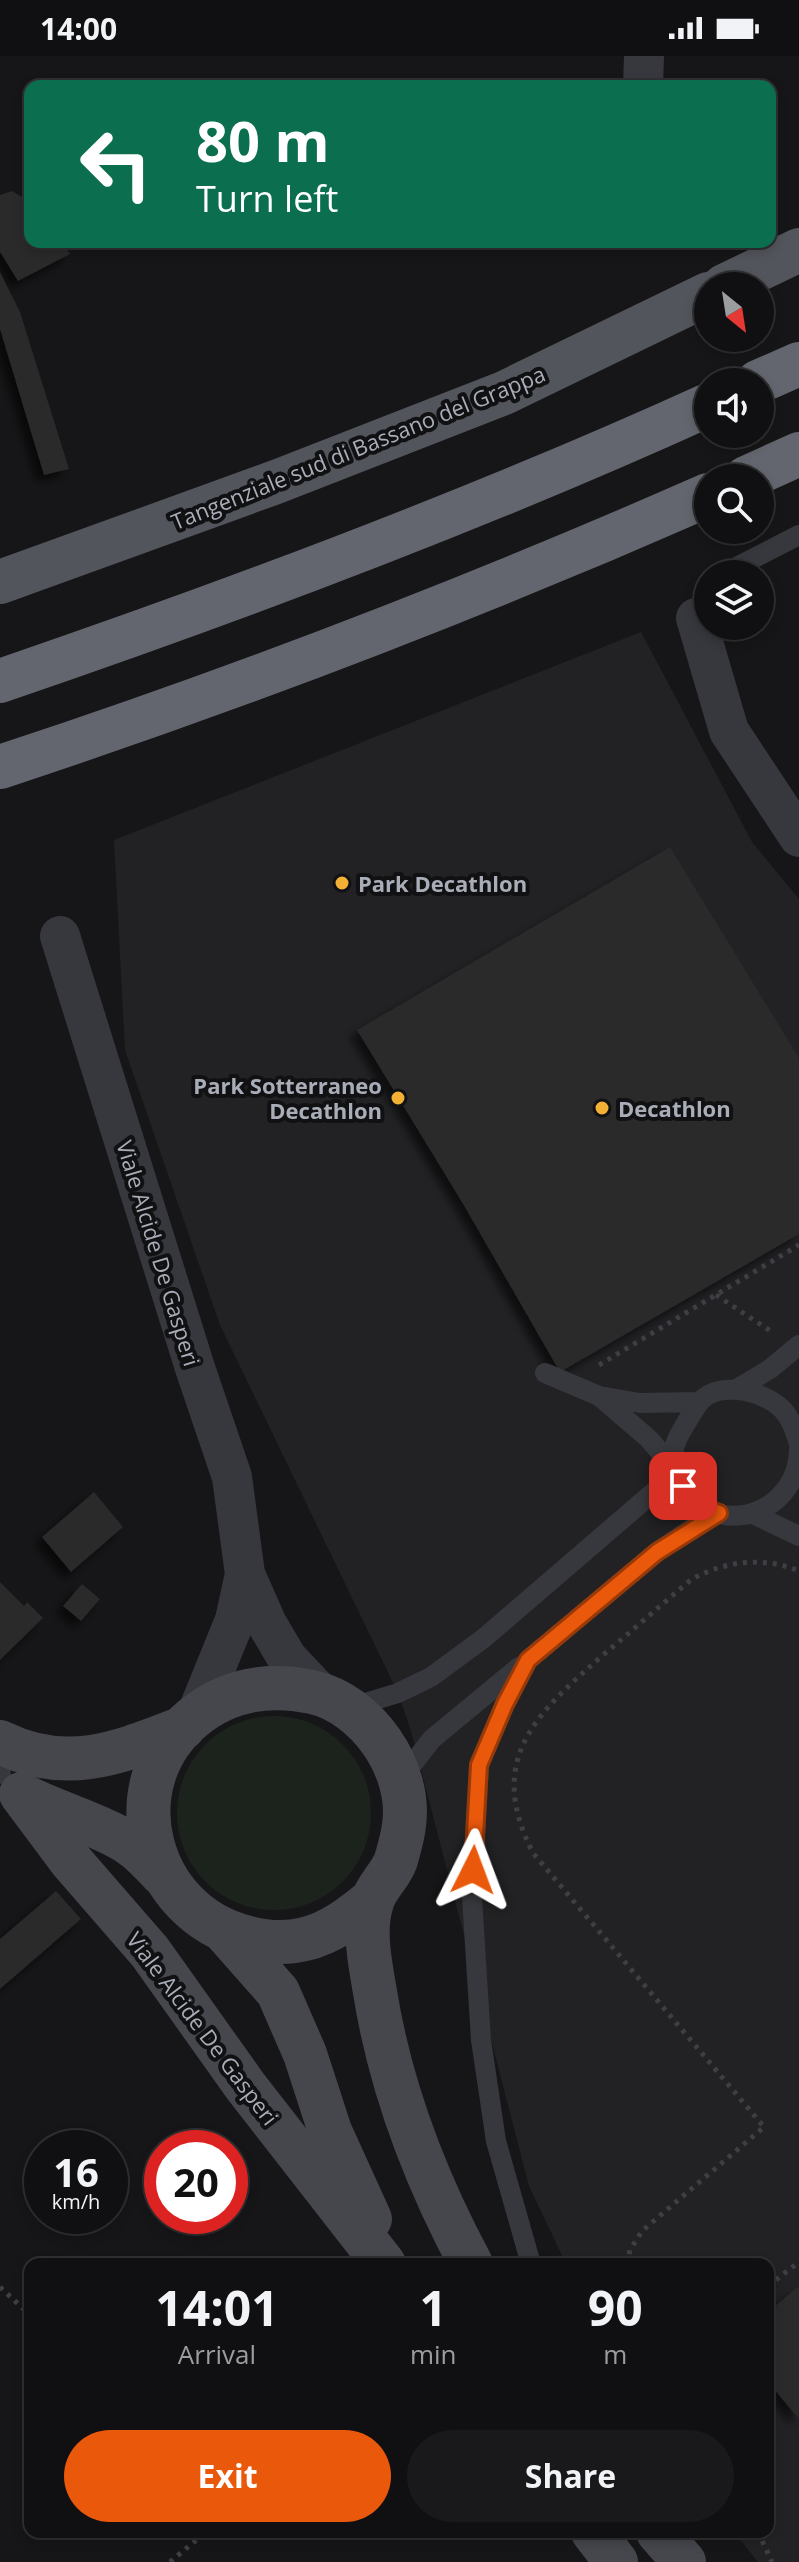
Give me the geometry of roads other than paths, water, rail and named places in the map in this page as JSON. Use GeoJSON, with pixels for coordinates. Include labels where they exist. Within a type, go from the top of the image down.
{"type":"FeatureCollection","features":[{"type":"Feature","properties":{"kind":"highway"},"geometry":{"type":"LineString","coordinates":[[774,375],[799,364]]}},
{"type":"Feature","properties":{"kind":"highway"},"geometry":{"type":"LineString","coordinates":[[0,681],[313,570],[554,473],[694,411]]}},
{"type":"Feature","properties":{"kind":"highway"},"geometry":{"type":"LineString","coordinates":[[774,465],[799,454]]}},
{"type":"Feature","properties":{"kind":"highway"},"geometry":{"type":"LineString","coordinates":[[0,767],[133,723],[445,607],[694,501]]}},
{"type":"Feature","properties":{"kind":"main road"},"geometry":{"type":"LineString","coordinates":[[753,272],[799,250]]}},
{"type":"Feature","properties":{"kind":"main road","name":"Tangenziale sud di Bassano del Grappa"},"geometry":{"type":"LineString","coordinates":[[0,582],[262,488],[504,393],[694,301]]}},
{"type":"Feature","properties":{"kind":"main road","name":"Viale Alcide De Gasperi"},"geometry":{"type":"LineString","coordinates":[[6,1778],[57,1813],[119,1838],[139,1850],[163,1875],[179,1898],[200,1918],[225,1932],[264,1942],[303,1940],[341,1925],[372,1900],[395,1864],[405,1822],[400,1780],[389,1752],[371,1728],[335,1701],[289,1687],[256,1688],[224,1698],[189,1722],[164,1754],[158,1768],[148,1814],[152,1845],[163,1875]]}},
{"type":"Feature","properties":{"kind":"main road"},"geometry":{"type":"LineString","coordinates":[[0,1742],[20,1752],[77,1760],[125,1750],[189,1722]]}},
{"type":"Feature","properties":{"kind":"main road","name":"Viale Alcide De Gasperi"},"geometry":{"type":"LineString","coordinates":[[6,1778],[71,1861],[150,1952],[246,2087],[382,2258]]}},
{"type":"Feature","properties":{"kind":"main road","name":"Viale Alcide De Gasperi"},"geometry":{"type":"LineString","coordinates":[[372,1900],[367,1938],[388,2059],[443,2209],[468,2258]]}},
{"type":"Feature","properties":{"kind":"main road","name":"Viale Alcide De Gasperi"},"geometry":{"type":"LineString","coordinates":[[225,1932],[278,1992],[305,2054],[330,2131],[384,2258]]}},
{"type":"Feature","properties":{"kind":"main road"},"geometry":{"type":"LineString","coordinates":[[598,2538],[616,2562]]}},
{"type":"Feature","properties":{"kind":"main road"},"geometry":{"type":"LineString","coordinates":[[663,2538],[684,2562]]}},
{"type":"Feature","properties":{"kind":"street"},"geometry":{"type":"LineString","coordinates":[[643,80],[644,56]]}},
{"type":"Feature","properties":{"kind":"street"},"geometry":{"type":"LineString","coordinates":[[710,640],[729,731],[799,837]]}},
{"type":"Feature","properties":{"kind":"street","name":"Viale Alcide De Gasperi"},"geometry":{"type":"LineString","coordinates":[[60,936],[190,1353],[232,1477],[245,1574],[267,1624],[287,1658],[335,1701]]}},
{"type":"Feature","properties":{"kind":"street","name":"Viale Alcide De Gasperi"},"geometry":{"type":"LineString","coordinates":[[189,1722],[235,1620],[245,1574]]}},
{"type":"Feature","properties":{"kind":"lane"},"geometry":{"type":"LineString","coordinates":[[750,560],[799,535]]}},
{"type":"Feature","properties":{"kind":"lane"},"geometry":{"type":"LineString","coordinates":[[735,1390],[770,1369],[799,1345]]}},
{"type":"Feature","properties":{"kind":"lane"},"geometry":{"type":"LineString","coordinates":[[545,1373],[599,1396],[640,1403],[699,1402],[716,1393],[735,1390],[753,1392],[770,1399],[784,1411],[797,1440]]}},
{"type":"Feature","properties":{"kind":"lane"},"geometry":{"type":"LineString","coordinates":[[599,1396],[649,1439],[677,1472]]}},
{"type":"Feature","properties":{"kind":"lane"},"geometry":{"type":"LineString","coordinates":[[699,1402],[674,1446],[677,1472],[683,1486],[705,1508],[730,1516],[753,1514],[769,1506],[784,1494],[794,1479],[799,1461],[799,1405]]}},
{"type":"Feature","properties":{"kind":"lane"},"geometry":{"type":"LineString","coordinates":[[335,1701],[398,1693],[431,1677],[484,1638],[677,1472]]}},
{"type":"Feature","properties":{"kind":"lane"},"geometry":{"type":"LineString","coordinates":[[400,1780],[432,1739],[657,1552],[719,1513]]}},
{"type":"Feature","properties":{"kind":"lane"},"geometry":{"type":"LineString","coordinates":[[753,1514],[799,1536]]}},
{"type":"Feature","properties":{"kind":"lane"},"geometry":{"type":"LineString","coordinates":[[528,1660],[479,1765],[472,1897],[481,2040],[496,2141],[529,2258]]}},
{"type":"Feature","properties":{"kind":"place","name":"Park Decathlon"},"geometry":{"type":"Point","coordinates":[342,883]}},
{"type":"Feature","properties":{"kind":"place","name":"Park Sotterraneo Decathlon"},"geometry":{"type":"Point","coordinates":[398,1098]}},
{"type":"Feature","properties":{"kind":"place","name":"Decathlon"},"geometry":{"type":"Point","coordinates":[602,1108]}}]}
